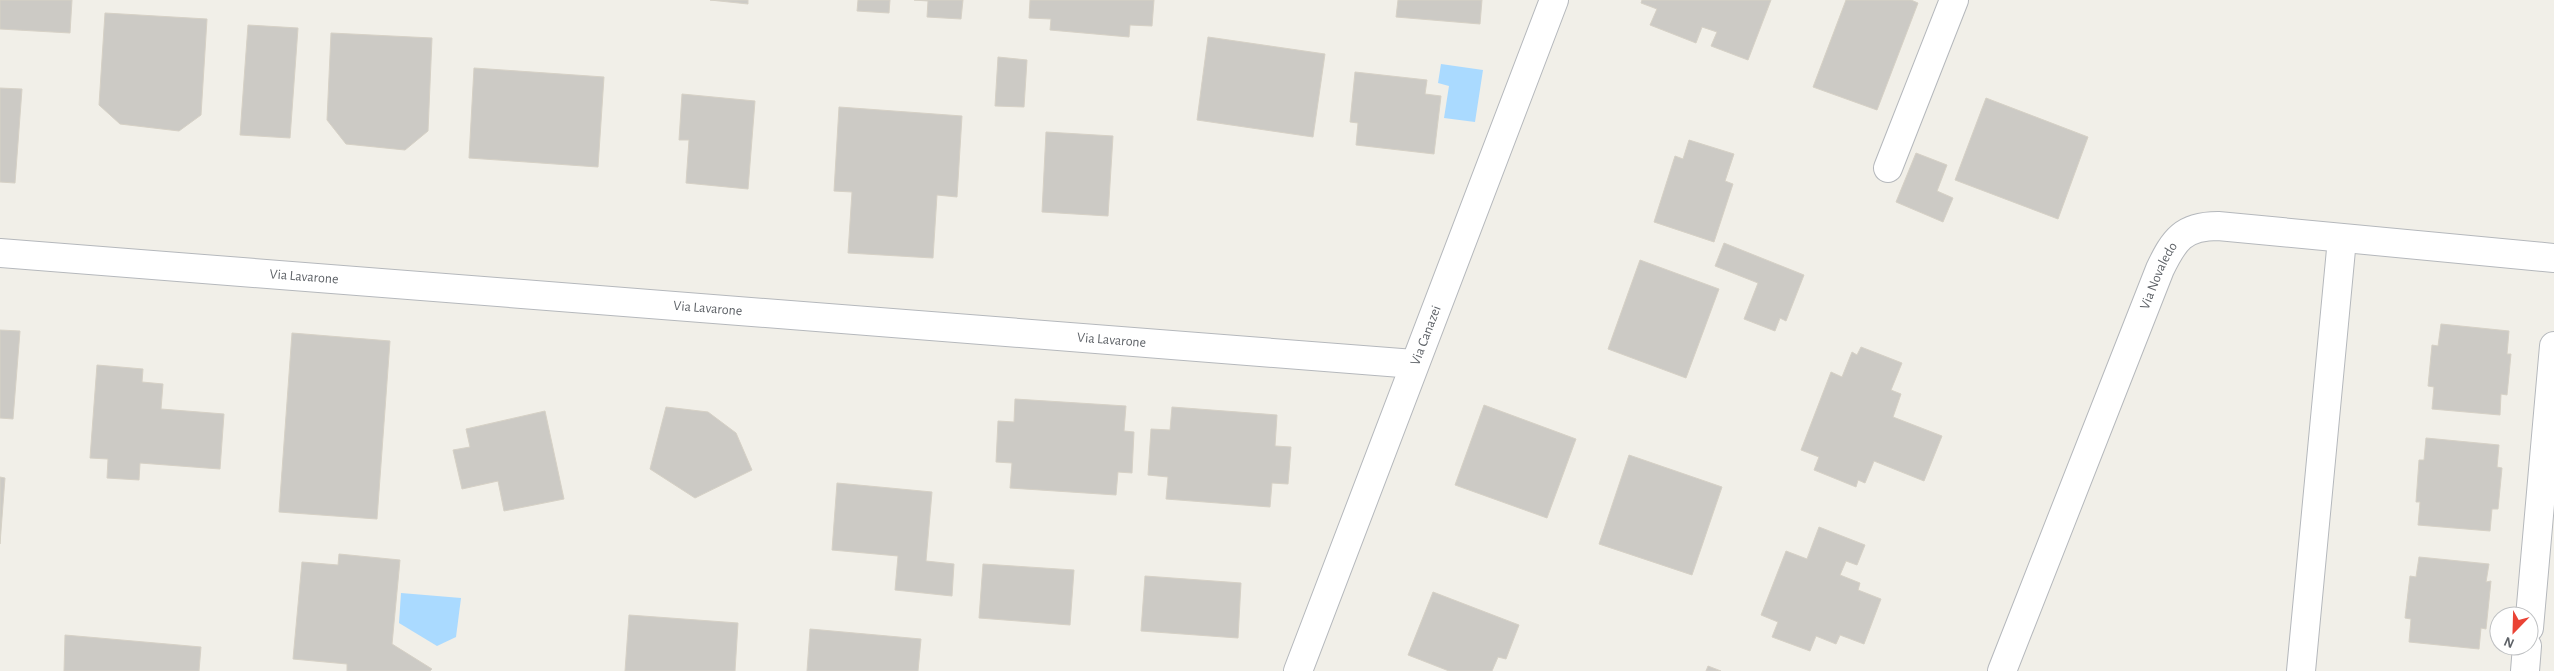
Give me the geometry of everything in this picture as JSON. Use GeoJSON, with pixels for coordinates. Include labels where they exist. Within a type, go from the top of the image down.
{"type":"FeatureCollection","features":[{"type":"Feature","properties":{"kind":"street","name":"Via Canazei"},"geometry":{"type":"LineString","coordinates":[[1298,671],[1554,0]]}},
{"type":"Feature","properties":{"kind":"street"},"geometry":{"type":"LineString","coordinates":[[1888,168],[1954,0]]}},
{"type":"Feature","properties":{"kind":"street","name":"Via Novaledo"},"geometry":{"type":"LineString","coordinates":[[2002,671],[2160,269],[2176,241],[2193,228],[2208,226],[2554,258]]}},
{"type":"Feature","properties":{"kind":"street"},"geometry":{"type":"LineString","coordinates":[[2301,671],[2342,239]]}},
{"type":"Feature","properties":{"kind":"street","name":"Via Lavarone"},"geometry":{"type":"LineString","coordinates":[[0,253],[1414,364]]}},
{"type":"Feature","properties":{"kind":"street"},"geometry":{"type":"LineString","coordinates":[[2531,606],[2554,346]]}},
{"type":"Feature","properties":{"kind":"street"},"geometry":{"type":"LineString","coordinates":[[2525,671],[2526,656]]}},
{"type":"Feature","properties":{"kind":"water"},"geometry":{"type":"Polygon","coordinates":[[[1441,64],[1483,70],[1475,122],[1444,118],[1449,86],[1438,83],[1441,64]]]}},
{"type":"Feature","properties":{"kind":"water"},"geometry":{"type":"Polygon","coordinates":[[[401,593],[461,598],[456,637],[437,646],[399,623],[401,593]]]}},
{"type":"Feature","properties":{"kind":"building"},"geometry":{"type":"Polygon","coordinates":[[[0,0],[72,0],[70,33],[0,29],[0,0]]]}},
{"type":"Feature","properties":{"kind":"building"},"geometry":{"type":"Polygon","coordinates":[[[710,0],[748,0],[748,4],[710,0]]]}},
{"type":"Feature","properties":{"kind":"building"},"geometry":{"type":"Polygon","coordinates":[[[858,0],[890,0],[889,13],[857,11],[858,0]]]}},
{"type":"Feature","properties":{"kind":"building"},"geometry":{"type":"Polygon","coordinates":[[[914,0],[963,0],[961,19],[927,17],[928,1],[914,0]]]}},
{"type":"Feature","properties":{"kind":"building"},"geometry":{"type":"Polygon","coordinates":[[[1030,0],[1154,0],[1152,26],[1130,25],[1129,37],[1050,30],[1051,19],[1029,18],[1030,0]]]}},
{"type":"Feature","properties":{"kind":"building"},"geometry":{"type":"Polygon","coordinates":[[[1398,0],[1482,0],[1480,24],[1396,17],[1398,0]]]}},
{"type":"Feature","properties":{"kind":"building"},"geometry":{"type":"Polygon","coordinates":[[[1642,0],[1771,0],[1748,60],[1711,46],[1717,32],[1702,27],[1696,43],[1650,25],[1657,9],[1641,3],[1642,0]]]}},
{"type":"Feature","properties":{"kind":"building"},"geometry":{"type":"Polygon","coordinates":[[[1846,0],[1911,0],[1918,3],[1877,110],[1813,87],[1846,0]]]}},
{"type":"Feature","properties":{"kind":"building"},"geometry":{"type":"Polygon","coordinates":[[[105,13],[207,19],[201,115],[179,131],[120,124],[99,105],[105,13]]]}},
{"type":"Feature","properties":{"kind":"building"},"geometry":{"type":"Polygon","coordinates":[[[248,25],[298,28],[290,138],[240,135],[248,25]]]}},
{"type":"Feature","properties":{"kind":"building"},"geometry":{"type":"Polygon","coordinates":[[[331,33],[432,38],[428,131],[405,150],[346,144],[327,120],[331,33]]]}},
{"type":"Feature","properties":{"kind":"building"},"geometry":{"type":"Polygon","coordinates":[[[1208,37],[1325,54],[1313,137],[1197,120],[1208,37]]]}},
{"type":"Feature","properties":{"kind":"building"},"geometry":{"type":"Polygon","coordinates":[[[998,57],[1027,60],[1024,107],[995,106],[998,57]]]}},
{"type":"Feature","properties":{"kind":"building"},"geometry":{"type":"Polygon","coordinates":[[[474,68],[604,77],[598,167],[469,158],[474,68]]]}},
{"type":"Feature","properties":{"kind":"building"},"geometry":{"type":"Polygon","coordinates":[[[1355,72],[1427,80],[1425,94],[1441,96],[1434,154],[1356,145],[1358,123],[1350,122],[1355,72]]]}},
{"type":"Feature","properties":{"kind":"building"},"geometry":{"type":"Polygon","coordinates":[[[0,88],[22,89],[15,183],[0,182],[0,88]]]}},
{"type":"Feature","properties":{"kind":"building"},"geometry":{"type":"Polygon","coordinates":[[[682,94],[755,101],[748,189],[686,183],[689,140],[679,140],[682,94]]]}},
{"type":"Feature","properties":{"kind":"building"},"geometry":{"type":"Polygon","coordinates":[[[1986,98],[2088,137],[2058,219],[1955,180],[1986,98]]]}},
{"type":"Feature","properties":{"kind":"building"},"geometry":{"type":"Polygon","coordinates":[[[839,107],[962,116],[957,197],[937,195],[933,258],[848,253],[852,192],[834,191],[839,107]]]}},
{"type":"Feature","properties":{"kind":"building"},"geometry":{"type":"Polygon","coordinates":[[[1046,132],[1113,136],[1108,216],[1042,212],[1046,132]]]}},
{"type":"Feature","properties":{"kind":"building"},"geometry":{"type":"Polygon","coordinates":[[[1689,140],[1734,154],[1725,181],[1733,184],[1714,242],[1654,222],[1675,156],[1683,159],[1689,140]]]}},
{"type":"Feature","properties":{"kind":"building"},"geometry":{"type":"Polygon","coordinates":[[[1916,153],[1947,165],[1937,191],[1953,198],[1943,222],[1896,202],[1916,153]]]}},
{"type":"Feature","properties":{"kind":"building"},"geometry":{"type":"Polygon","coordinates":[[[1724,243],[1804,275],[1786,321],[1780,318],[1775,331],[1744,319],[1758,283],[1715,266],[1724,243]]]}},
{"type":"Feature","properties":{"kind":"building"},"geometry":{"type":"Polygon","coordinates":[[[1640,260],[1719,289],[1686,378],[1608,349],[1640,260]]]}},
{"type":"Feature","properties":{"kind":"building"},"geometry":{"type":"Polygon","coordinates":[[[2441,324],[2509,331],[2507,354],[2511,354],[2507,395],[2501,394],[2500,415],[2432,409],[2434,387],[2428,386],[2432,345],[2438,346],[2441,324]]]}},
{"type":"Feature","properties":{"kind":"building"},"geometry":{"type":"Polygon","coordinates":[[[0,330],[20,331],[13,419],[0,418],[0,330]]]}},
{"type":"Feature","properties":{"kind":"building"},"geometry":{"type":"Polygon","coordinates":[[[292,333],[390,341],[377,519],[279,512],[292,333]]]}},
{"type":"Feature","properties":{"kind":"building"},"geometry":{"type":"Polygon","coordinates":[[[1861,347],[1902,363],[1891,390],[1901,394],[1893,417],[1942,436],[1924,481],[1874,461],[1865,483],[1858,480],[1856,487],[1814,470],[1819,457],[1801,450],[1831,372],[1842,377],[1852,352],[1857,355],[1861,347]]]}},
{"type":"Feature","properties":{"kind":"building"},"geometry":{"type":"Polygon","coordinates":[[[97,365],[143,369],[142,382],[163,384],[161,409],[224,414],[220,469],[140,463],[139,480],[107,478],[108,459],[90,458],[97,365]]]}},
{"type":"Feature","properties":{"kind":"building"},"geometry":{"type":"Polygon","coordinates":[[[1015,399],[1126,406],[1124,431],[1134,432],[1132,473],[1118,472],[1116,495],[1010,488],[1012,463],[996,462],[998,421],[1014,422],[1015,399]]]}},
{"type":"Feature","properties":{"kind":"building"},"geometry":{"type":"Polygon","coordinates":[[[1484,405],[1576,439],[1547,518],[1455,485],[1484,405]]]}},
{"type":"Feature","properties":{"kind":"building"},"geometry":{"type":"Polygon","coordinates":[[[666,407],[708,412],[736,433],[752,470],[695,498],[650,469],[666,407]]]}},
{"type":"Feature","properties":{"kind":"building"},"geometry":{"type":"Polygon","coordinates":[[[1172,407],[1277,415],[1275,446],[1291,447],[1288,484],[1272,483],[1270,507],[1166,499],[1168,477],[1148,475],[1151,429],[1170,430],[1172,407]]]}},
{"type":"Feature","properties":{"kind":"building"},"geometry":{"type":"Polygon","coordinates":[[[545,411],[564,499],[504,511],[498,481],[462,489],[453,450],[470,447],[466,429],[545,411]]]}},
{"type":"Feature","properties":{"kind":"building"},"geometry":{"type":"Polygon","coordinates":[[[2426,438],[2499,445],[2497,467],[2502,468],[2498,509],[2492,509],[2490,531],[2418,525],[2420,502],[2416,502],[2419,460],[2424,460],[2426,438]]]}},
{"type":"Feature","properties":{"kind":"building"},"geometry":{"type":"Polygon","coordinates":[[[1629,455],[1722,487],[1692,575],[1599,544],[1629,455]]]}},
{"type":"Feature","properties":{"kind":"building"},"geometry":{"type":"Polygon","coordinates":[[[0,477],[5,478],[0,544],[0,477]]]}},
{"type":"Feature","properties":{"kind":"building"},"geometry":{"type":"Polygon","coordinates":[[[837,483],[932,492],[926,561],[954,564],[952,596],[895,590],[898,556],[832,550],[837,483]]]}},
{"type":"Feature","properties":{"kind":"building"},"geometry":{"type":"Polygon","coordinates":[[[1819,527],[1865,545],[1857,565],[1846,561],[1840,575],[1860,583],[1858,590],[1881,599],[1864,644],[1840,635],[1836,644],[1816,636],[1810,651],[1772,637],[1778,622],[1761,615],[1786,551],[1807,559],[1819,527]]]}},
{"type":"Feature","properties":{"kind":"building"},"geometry":{"type":"Polygon","coordinates":[[[339,554],[400,560],[392,644],[432,669],[430,671],[347,671],[347,664],[293,659],[302,562],[338,565],[339,554]]]}},
{"type":"Feature","properties":{"kind":"building"},"geometry":{"type":"Polygon","coordinates":[[[2419,557],[2489,564],[2486,582],[2491,581],[2486,629],[2481,628],[2479,649],[2409,642],[2411,619],[2405,618],[2410,576],[2416,577],[2419,557]]]}},
{"type":"Feature","properties":{"kind":"building"},"geometry":{"type":"Polygon","coordinates":[[[983,564],[1074,570],[1070,625],[979,618],[983,564]]]}},
{"type":"Feature","properties":{"kind":"building"},"geometry":{"type":"Polygon","coordinates":[[[1145,576],[1241,583],[1238,638],[1141,631],[1145,576]]]}},
{"type":"Feature","properties":{"kind":"building"},"geometry":{"type":"Polygon","coordinates":[[[1433,592],[1519,625],[1506,659],[1498,657],[1492,671],[1449,671],[1408,655],[1433,592]]]}},
{"type":"Feature","properties":{"kind":"building"},"geometry":{"type":"Polygon","coordinates":[[[629,615],[738,623],[735,671],[625,671],[629,615]]]}},
{"type":"Feature","properties":{"kind":"building"},"geometry":{"type":"Polygon","coordinates":[[[810,629],[921,639],[918,671],[807,671],[810,629]]]}},
{"type":"Feature","properties":{"kind":"building"},"geometry":{"type":"Polygon","coordinates":[[[65,635],[201,647],[199,671],[64,671],[65,635]]]}},
{"type":"Feature","properties":{"kind":"building"},"geometry":{"type":"Polygon","coordinates":[[[1708,666],[1721,671],[1706,671],[1708,666]]]}}]}
